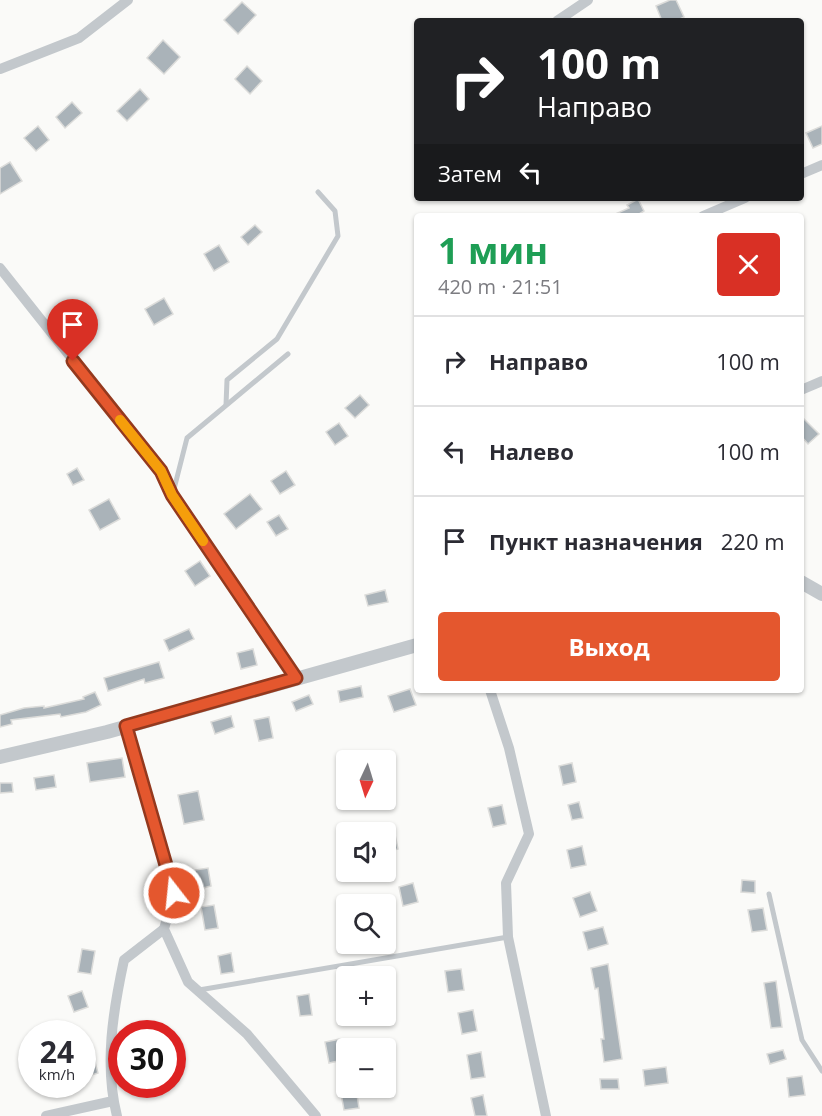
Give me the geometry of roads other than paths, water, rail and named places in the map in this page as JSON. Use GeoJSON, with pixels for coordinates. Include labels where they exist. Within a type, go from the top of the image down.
{"type":"FeatureCollection","features":[{"type":"Feature","properties":{"kind":"street"},"geometry":{"type":"LineString","coordinates":[[0,69],[79,38],[128,0]]}},
{"type":"Feature","properties":{"kind":"street"},"geometry":{"type":"LineString","coordinates":[[561,18],[588,0]]}},
{"type":"Feature","properties":{"kind":"street"},"geometry":{"type":"LineString","coordinates":[[804,173],[822,165]]}},
{"type":"Feature","properties":{"kind":"street"},"geometry":{"type":"LineString","coordinates":[[710,213],[738,201]]}},
{"type":"Feature","properties":{"kind":"street"},"geometry":{"type":"LineString","coordinates":[[0,268],[161,471],[172,495],[296,678]]}},
{"type":"Feature","properties":{"kind":"street"},"geometry":{"type":"LineString","coordinates":[[804,389],[822,381]]}},
{"type":"Feature","properties":{"kind":"street"},"geometry":{"type":"LineString","coordinates":[[804,584],[822,594]]}},
{"type":"Feature","properties":{"kind":"street"},"geometry":{"type":"LineString","coordinates":[[0,757],[107,732],[414,646]]}},
{"type":"Feature","properties":{"kind":"street"},"geometry":{"type":"LineString","coordinates":[[491,693],[509,748],[529,834],[506,883],[508,937],[545,1111]]}},
{"type":"Feature","properties":{"kind":"street"},"geometry":{"type":"LineString","coordinates":[[117,1116],[111,1083],[114,1009],[124,960],[164,929],[174,893],[126,726]]}},
{"type":"Feature","properties":{"kind":"street"},"geometry":{"type":"LineString","coordinates":[[164,929],[188,982],[247,1034],[316,1116]]}},
{"type":"Feature","properties":{"kind":"street"},"geometry":{"type":"LineString","coordinates":[[46,1116],[113,1101]]}},
{"type":"Feature","properties":{"kind":"lane"},"geometry":{"type":"LineString","coordinates":[[226,405],[227,380],[277,339],[338,236],[335,210],[318,192]]}},
{"type":"Feature","properties":{"kind":"lane"},"geometry":{"type":"LineString","coordinates":[[172,495],[187,438],[288,354]]}},
{"type":"Feature","properties":{"kind":"lane"},"geometry":{"type":"LineString","coordinates":[[769,894],[802,1040],[822,1071]]}},
{"type":"Feature","properties":{"kind":"lane"},"geometry":{"type":"LineString","coordinates":[[197,990],[508,937]]}},
{"type":"Feature","properties":{"kind":"lane"},"geometry":{"type":"LineString","coordinates":[[540,1116],[545,1111]]}}]}
